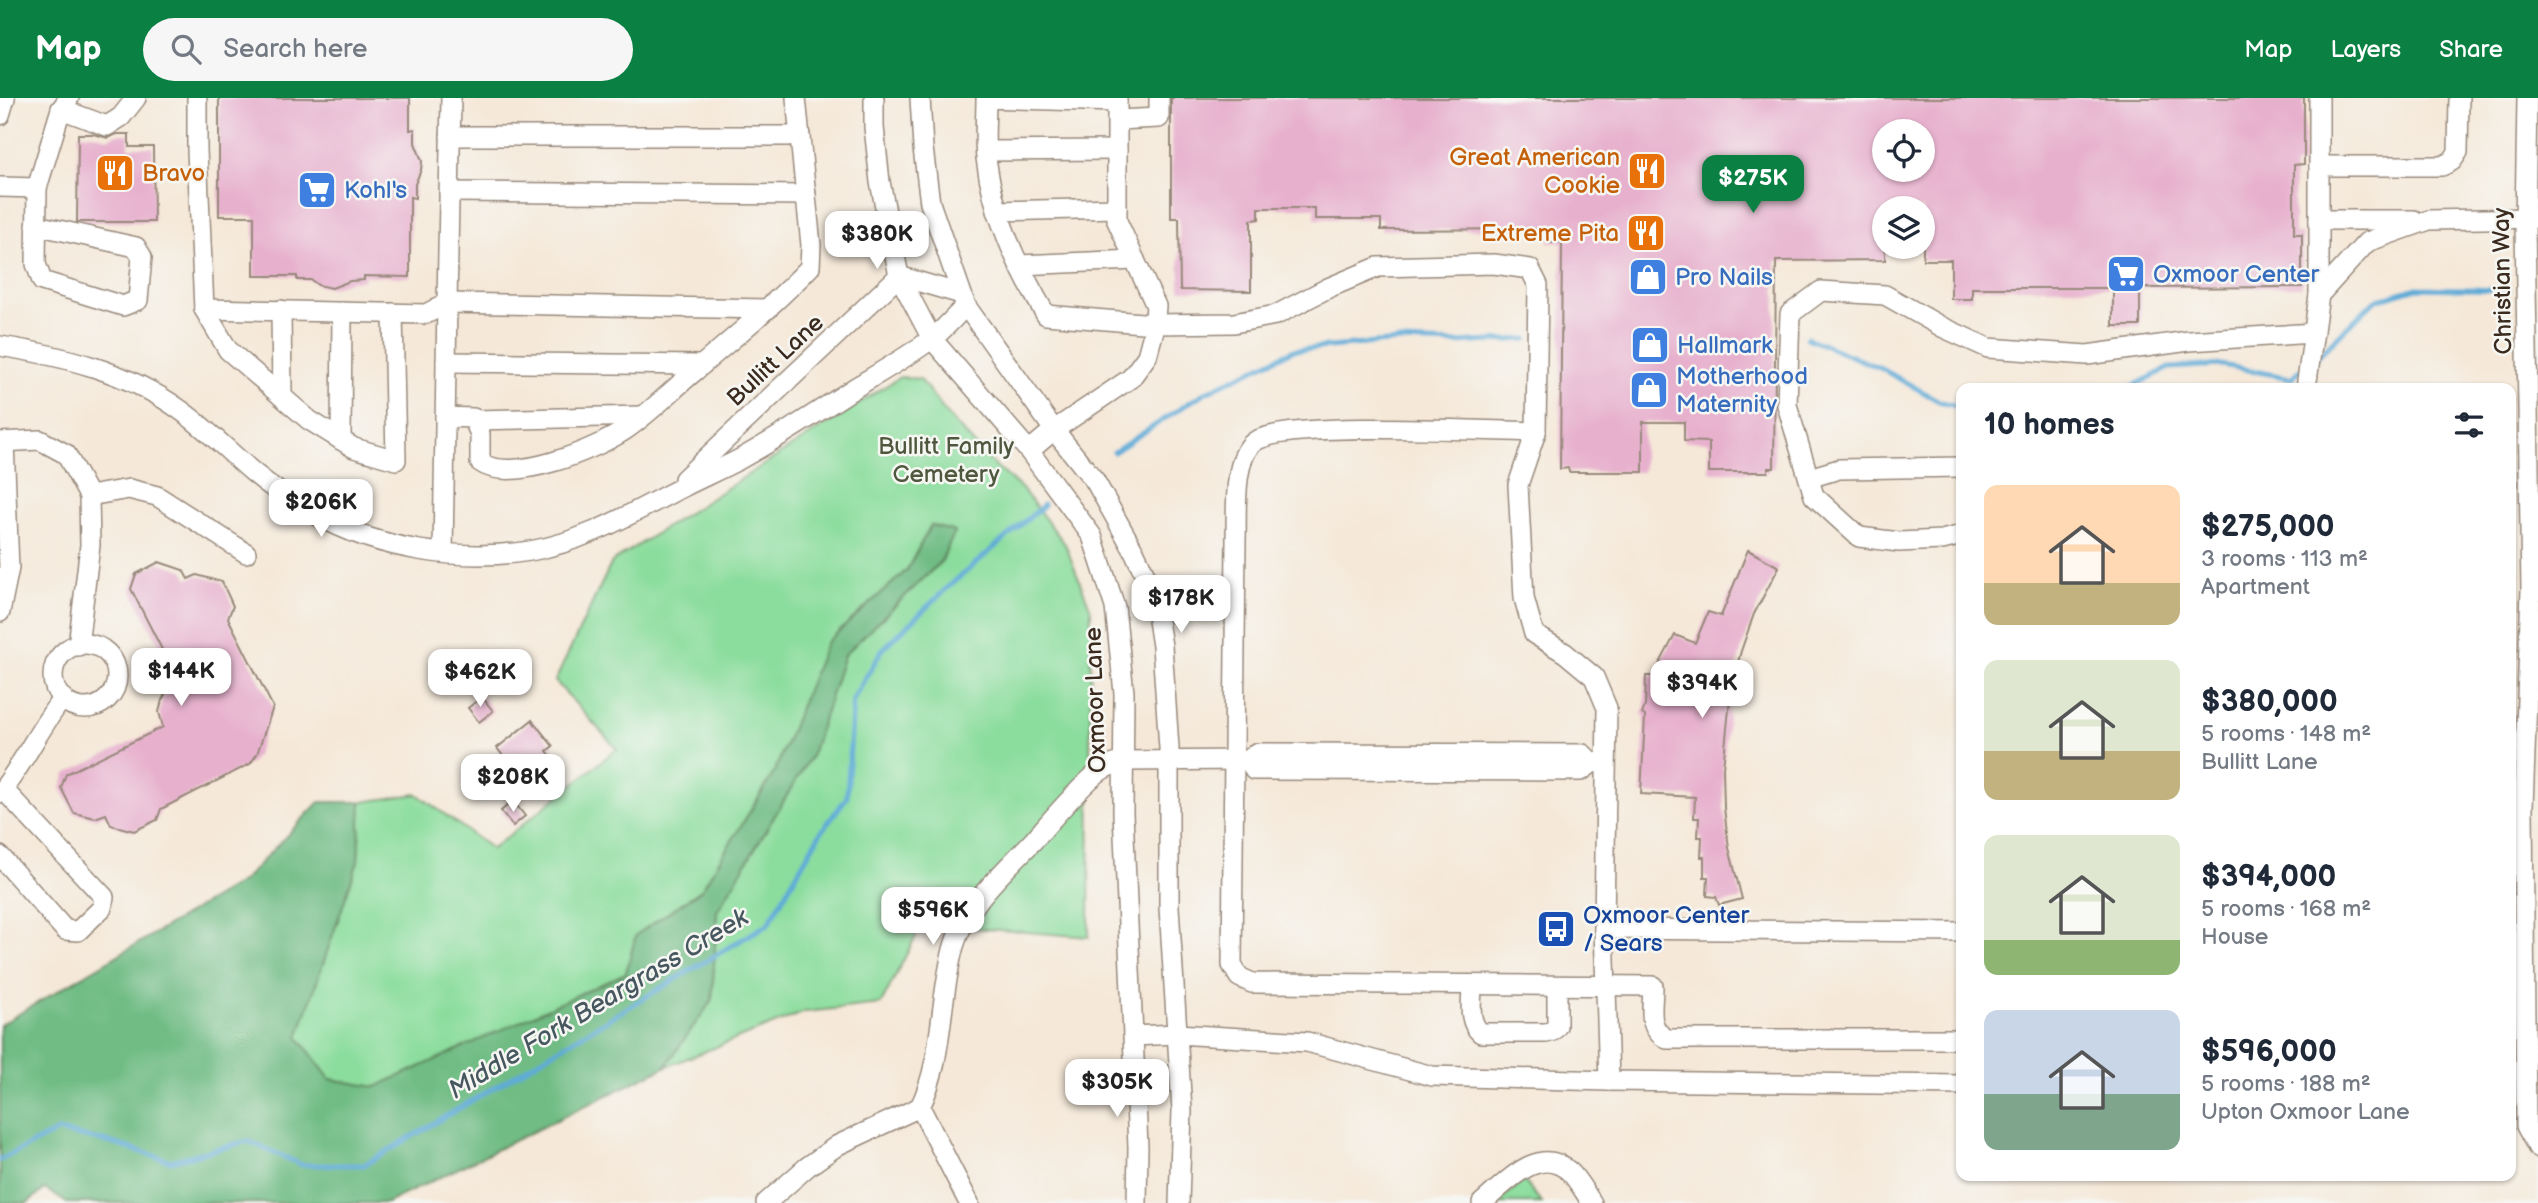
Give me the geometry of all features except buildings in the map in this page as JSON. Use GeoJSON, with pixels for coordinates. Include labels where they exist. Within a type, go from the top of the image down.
{"type":"FeatureCollection","features":[{"type":"Feature","properties":{"kind":"street"},"geometry":{"type":"LineString","coordinates":[[36,225],[136,247],[142,257],[138,300],[123,306],[42,281],[36,264],[36,225],[37,188],[65,103],[107,126],[121,117],[136,98]]}},
{"type":"Feature","properties":{"kind":"street"},"geometry":{"type":"LineString","coordinates":[[197,98],[204,309],[228,349],[309,420],[354,448],[396,460],[393,313]]}},
{"type":"Feature","properties":{"kind":"street"},"geometry":{"type":"LineString","coordinates":[[443,552],[451,98]]}},
{"type":"Feature","properties":{"kind":"street"},"geometry":{"type":"LineString","coordinates":[[474,419],[480,434],[480,462],[488,468],[509,471],[572,457],[625,430],[768,309],[810,267],[811,245],[796,98]]}},
{"type":"Feature","properties":{"kind":"street","name":"Oxmoor Lane"},"geometry":{"type":"LineString","coordinates":[[874,98],[880,182],[899,276],[932,339],[1029,451],[1092,537],[1115,607],[1124,693],[1123,813],[1138,1147],[1137,1203]]}},
{"type":"Feature","properties":{"kind":"street"},"geometry":{"type":"LineString","coordinates":[[920,98],[930,203],[963,300],[1055,430],[1095,481],[1134,551],[1154,594],[1163,646],[1169,761],[1169,907],[1182,1110],[1179,1203]]}},
{"type":"Feature","properties":{"kind":"street"},"geometry":{"type":"LineString","coordinates":[[1159,98],[1159,118],[1117,106],[986,98],[986,151],[997,211],[1019,264],[1046,315],[1154,324],[1234,323],[1276,315],[1328,288],[1378,267],[1494,264],[1530,269],[1538,285],[1536,432],[1518,485],[1524,598],[1534,634],[1565,653],[1594,677],[1606,708],[1599,763],[1609,1082]]}},
{"type":"Feature","properties":{"kind":"street"},"geometry":{"type":"LineString","coordinates":[[2307,383],[2319,295],[2319,98]]}},
{"type":"Feature","properties":{"kind":"street"},"geometry":{"type":"LineString","coordinates":[[2319,166],[2442,166],[2452,161],[2458,152],[2459,98]]}},
{"type":"Feature","properties":{"kind":"street","name":"Christian Way"},"geometry":{"type":"LineString","coordinates":[[2527,98],[2532,218],[2534,547],[2524,807],[2526,1126],[2538,1148]]}},
{"type":"Feature","properties":{"kind":"street"},"geometry":{"type":"LineString","coordinates":[[1029,451],[1131,378],[1147,356],[1156,306],[1117,221],[1117,106]]}},
{"type":"Feature","properties":{"kind":"street"},"geometry":{"type":"LineString","coordinates":[[450,136],[800,136]]}},
{"type":"Feature","properties":{"kind":"street"},"geometry":{"type":"LineString","coordinates":[[986,151],[1117,150]]}},
{"type":"Feature","properties":{"kind":"street"},"geometry":{"type":"LineString","coordinates":[[0,187],[37,188]]}},
{"type":"Feature","properties":{"kind":"street"},"geometry":{"type":"LineString","coordinates":[[449,192],[806,195]]}},
{"type":"Feature","properties":{"kind":"street"},"geometry":{"type":"LineString","coordinates":[[997,211],[1117,208]]}},
{"type":"Feature","properties":{"kind":"street"},"geometry":{"type":"LineString","coordinates":[[2319,220],[2532,218]]}},
{"type":"Feature","properties":{"kind":"street"},"geometry":{"type":"LineString","coordinates":[[2319,295],[2367,242],[2429,220]]}},
{"type":"Feature","properties":{"kind":"street"},"geometry":{"type":"LineString","coordinates":[[1019,264],[1135,260]]}},
{"type":"Feature","properties":{"kind":"street"},"geometry":{"type":"LineString","coordinates":[[899,276],[963,300]]}},
{"type":"Feature","properties":{"kind":"street","name":"Bullitt Lane"},"geometry":{"type":"LineString","coordinates":[[668,495],[899,276]]}},
{"type":"Feature","properties":{"kind":"street"},"geometry":{"type":"LineString","coordinates":[[1956,536],[1942,540],[1899,542],[1859,537],[1814,496],[1787,405],[1790,314],[1821,290],[1885,295],[1942,327],[1988,348],[2087,355],[2189,341],[2313,336]]}},
{"type":"Feature","properties":{"kind":"street","name":"Bullitt Lane"},"geometry":{"type":"LineString","coordinates":[[0,346],[46,353],[124,378],[179,409],[277,492],[319,517],[360,534],[412,548],[483,554],[532,550],[582,537],[637,513],[784,433],[932,339],[963,300]]}},
{"type":"Feature","properties":{"kind":"street"},"geometry":{"type":"LineString","coordinates":[[204,309],[426,314],[447,303],[768,309]]}},
{"type":"Feature","properties":{"kind":"street"},"geometry":{"type":"LineString","coordinates":[[281,310],[282,396]]}},
{"type":"Feature","properties":{"kind":"street"},"geometry":{"type":"LineString","coordinates":[[341,440],[342,312]]}},
{"type":"Feature","properties":{"kind":"street"},"geometry":{"type":"LineString","coordinates":[[446,362],[702,365]]}},
{"type":"Feature","properties":{"kind":"street"},"geometry":{"type":"LineString","coordinates":[[446,417],[474,419],[642,416]]}},
{"type":"Feature","properties":{"kind":"street"},"geometry":{"type":"LineString","coordinates":[[1536,432],[1315,429],[1273,435],[1254,443],[1242,462],[1238,484],[1242,760],[1232,965],[1240,976],[1252,983],[1653,986],[1653,1028],[1658,1035],[1667,1039],[1956,1039]]}},
{"type":"Feature","properties":{"kind":"street"},"geometry":{"type":"LineString","coordinates":[[0,612],[9,568],[2,442],[40,440],[66,454],[89,496],[90,545],[78,646]]}},
{"type":"Feature","properties":{"kind":"street"},"geometry":{"type":"LineString","coordinates":[[1809,478],[1839,469],[1956,467]]}},
{"type":"Feature","properties":{"kind":"street"},"geometry":{"type":"LineString","coordinates":[[89,496],[129,489],[157,496],[246,553]]}},
{"type":"Feature","properties":{"kind":"street"},"geometry":{"type":"LineString","coordinates":[[83,644],[99,647],[107,653],[117,672],[117,682],[106,700],[97,706],[76,707],[63,698],[55,685],[56,665],[61,656],[83,644]]}},
{"type":"Feature","properties":{"kind":"street"},"geometry":{"type":"LineString","coordinates":[[0,856],[65,930],[78,931],[102,908],[104,897],[1,791],[45,721],[63,698]]}},
{"type":"Feature","properties":{"kind":"street"},"geometry":{"type":"LineString","coordinates":[[766,1203],[807,1167],[838,1145],[920,1107],[932,1077],[951,956],[967,918],[987,891],[1095,774],[1105,767],[1124,761],[1242,760],[1254,770],[1581,771],[1599,763]]}},
{"type":"Feature","properties":{"kind":"street"},"geometry":{"type":"LineString","coordinates":[[1604,929],[1956,932]]}},
{"type":"Feature","properties":{"kind":"street"},"geometry":{"type":"LineString","coordinates":[[1472,985],[1472,1020],[1474,1028],[1480,1033],[1546,1034],[1557,1026],[1557,986]]}},
{"type":"Feature","properties":{"kind":"street"},"geometry":{"type":"LineString","coordinates":[[1133,1036],[1177,1034],[1307,1042],[1432,1076],[1609,1082],[1956,1085]]}},
{"type":"Feature","properties":{"kind":"street"},"geometry":{"type":"LineString","coordinates":[[920,1107],[969,1203]]}},
{"type":"Feature","properties":{"kind":"street"},"geometry":{"type":"LineString","coordinates":[[1482,1203],[1525,1168],[1541,1160],[1553,1162],[1569,1171],[1592,1203]]}},
{"type":"Feature","properties":{"kind":"green space","name":"Bullitt Family Cemetery"},"geometry":{"type":"Polygon","coordinates":[[[900,377],[920,379],[949,417],[992,463],[1022,489],[1065,544],[1091,610],[1089,937],[922,924],[881,1004],[805,1012],[665,1067],[712,1000],[717,911],[812,754],[844,655],[942,561],[954,532],[931,525],[907,570],[826,643],[774,773],[701,890],[636,935],[626,973],[376,1087],[330,1079],[298,1037],[358,861],[361,802],[417,794],[492,849],[617,749],[555,681],[612,562],[900,377]]]}},
{"type":"Feature","properties":{"kind":"green space"},"geometry":{"type":"Polygon","coordinates":[[[931,525],[955,532],[941,561],[844,655],[812,754],[717,911],[712,1000],[665,1067],[387,1203],[67,1203],[45,1189],[27,1203],[0,1203],[0,1025],[243,881],[319,802],[361,802],[358,861],[298,1037],[330,1079],[376,1087],[626,973],[636,935],[701,890],[774,773],[826,643],[907,570],[931,525]]]}},
{"type":"Feature","properties":{"kind":"green space"},"geometry":{"type":"Polygon","coordinates":[[[1524,1181],[1542,1203],[1497,1203],[1524,1181]]]}},
{"type":"Feature","properties":{"kind":"waterway","name":"Middle Fork Beargrass Creek"},"geometry":{"type":"LineString","coordinates":[[2317,357],[2374,301],[2417,288],[2509,290]]}},
{"type":"Feature","properties":{"kind":"waterway","name":"Middle Fork Beargrass Creek"},"geometry":{"type":"LineString","coordinates":[[1807,338],[1880,368],[1939,401],[1956,406]]}},
{"type":"Feature","properties":{"kind":"waterway","name":"Middle Fork Beargrass Creek"},"geometry":{"type":"LineString","coordinates":[[1114,452],[1204,393],[1294,350],[1399,341],[1457,343],[1527,339]]}},
{"type":"Feature","properties":{"kind":"waterway","name":"Middle Fork Beargrass Creek"},"geometry":{"type":"LineString","coordinates":[[2139,383],[2169,368],[2222,365],[2291,378],[2303,368]]}},
{"type":"Feature","properties":{"kind":"waterway","name":"Middle Fork Beargrass Creek"},"geometry":{"type":"LineString","coordinates":[[0,1160],[58,1131],[112,1143],[171,1161],[248,1141],[302,1165],[364,1165],[768,924],[821,832],[847,797],[853,699],[882,650],[948,587],[1044,505]]}},
{"type":"Feature","properties":{"kind":"place","name":"Great American Cookie"},"geometry":{"type":"Point","coordinates":[1647,171]}},
{"type":"Feature","properties":{"kind":"place","name":"Bravo"},"geometry":{"type":"Point","coordinates":[115,173]}},
{"type":"Feature","properties":{"kind":"place","name":"Kohl's"},"geometry":{"type":"Point","coordinates":[317,190]}},
{"type":"Feature","properties":{"kind":"place","name":"Extreme Pita"},"geometry":{"type":"Point","coordinates":[1646,233]}},
{"type":"Feature","properties":{"kind":"place","name":"Oxmoor Center"},"geometry":{"type":"Point","coordinates":[2126,274]}},
{"type":"Feature","properties":{"kind":"place","name":"Pro Nails"},"geometry":{"type":"Point","coordinates":[1648,277]}},
{"type":"Feature","properties":{"kind":"place","name":"Hallmark"},"geometry":{"type":"Point","coordinates":[1650,345]}},
{"type":"Feature","properties":{"kind":"place","name":"Motherhood Maternity"},"geometry":{"type":"Point","coordinates":[1649,390]}},
{"type":"Feature","properties":{"kind":"place","name":"Oxmoor Center / Sears"},"geometry":{"type":"Point","coordinates":[1556,929]}}]}
